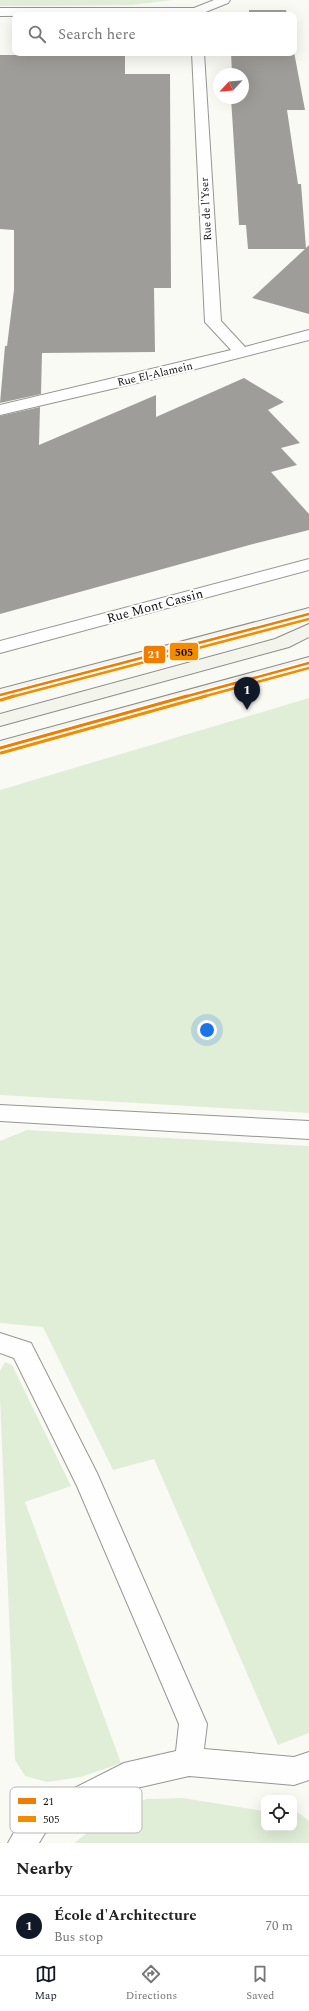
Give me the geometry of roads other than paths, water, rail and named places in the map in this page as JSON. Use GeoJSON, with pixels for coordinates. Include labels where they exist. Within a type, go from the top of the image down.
{"type":"FeatureCollection","features":[{"type":"Feature","properties":{"kind":"main road"},"geometry":{"type":"LineString","coordinates":[[0,695],[309,614]]}},
{"type":"Feature","properties":{"kind":"main road"},"geometry":{"type":"LineString","coordinates":[[0,720],[282,643],[309,630]]}},
{"type":"Feature","properties":{"kind":"main road"},"geometry":{"type":"LineString","coordinates":[[0,748],[309,663]]}},
{"type":"Feature","properties":{"kind":"street"},"geometry":{"type":"LineString","coordinates":[[198,12],[224,0]]}},
{"type":"Feature","properties":{"kind":"street"},"geometry":{"type":"LineString","coordinates":[[0,12],[12,12]]}},
{"type":"Feature","properties":{"kind":"street","name":"Rue de l'Yser"},"geometry":{"type":"LineString","coordinates":[[198,56],[213,322],[242,352]]}},
{"type":"Feature","properties":{"kind":"street","name":"Rue El-Alamein"},"geometry":{"type":"LineString","coordinates":[[0,410],[309,335]]}},
{"type":"Feature","properties":{"kind":"street","name":"Rue Mont Cassin"},"geometry":{"type":"LineString","coordinates":[[0,647],[309,564]]}},
{"type":"Feature","properties":{"kind":"lane"},"geometry":{"type":"LineString","coordinates":[[0,1113],[309,1130]]}},
{"type":"Feature","properties":{"kind":"lane"},"geometry":{"type":"LineString","coordinates":[[0,1343],[22,1350],[88,1481],[193,1724],[189,1762]]}},
{"type":"Feature","properties":{"kind":"lane"},"geometry":{"type":"LineString","coordinates":[[103,1787],[124,1776],[189,1762],[294,1771],[309,1766]]}},
{"type":"Feature","properties":{"kind":"lane"},"geometry":{"type":"LineString","coordinates":[[23,1843],[29,1833]]}},
{"type":"Feature","properties":{"kind":"place","name":"École d'Architecture"},"geometry":{"type":"Point","coordinates":[247,710]}}]}
